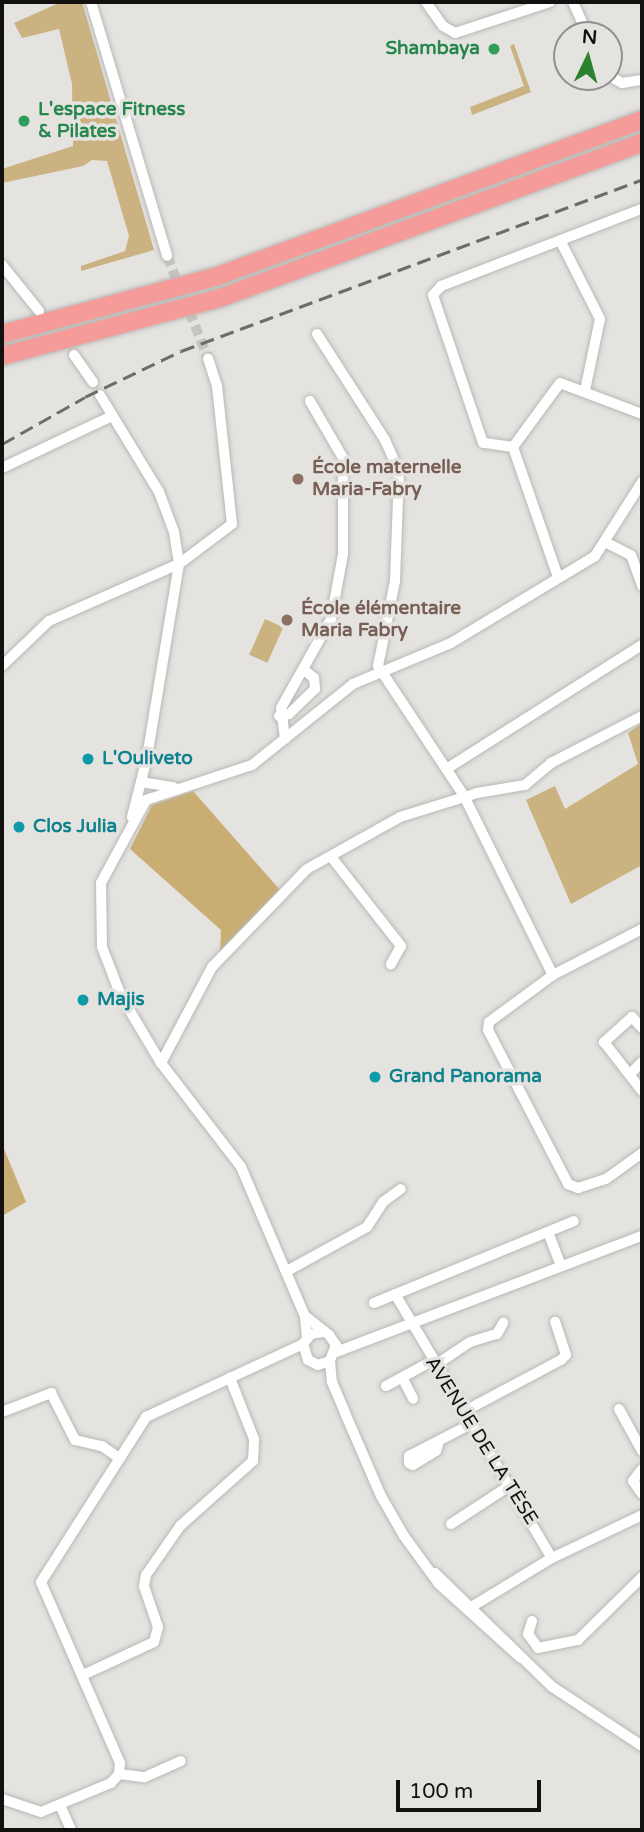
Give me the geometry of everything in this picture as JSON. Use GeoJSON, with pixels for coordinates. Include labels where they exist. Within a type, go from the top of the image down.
{"type":"FeatureCollection","features":[{"type":"Feature","properties":{"kind":"highway"},"geometry":{"type":"LineString","coordinates":[[2,334],[215,277],[642,120]]}},
{"type":"Feature","properties":{"kind":"highway"},"geometry":{"type":"LineString","coordinates":[[2,356],[220,298],[642,143]]}},
{"type":"Feature","properties":{"kind":"street"},"geometry":{"type":"LineString","coordinates":[[91,2],[167,256]]}},
{"type":"Feature","properties":{"kind":"street"},"geometry":{"type":"LineString","coordinates":[[426,2],[443,26],[456,33],[551,2]]}},
{"type":"Feature","properties":{"kind":"street"},"geometry":{"type":"LineString","coordinates":[[573,2],[582,21]]}},
{"type":"Feature","properties":{"kind":"street"},"geometry":{"type":"LineString","coordinates":[[623,83],[642,80]]}},
{"type":"Feature","properties":{"kind":"street"},"geometry":{"type":"LineString","coordinates":[[513,447],[483,443],[433,295],[442,286],[642,209]]}},
{"type":"Feature","properties":{"kind":"street"},"geometry":{"type":"LineString","coordinates":[[561,242],[600,319],[585,390]]}},
{"type":"Feature","properties":{"kind":"street"},"geometry":{"type":"LineString","coordinates":[[2,265],[39,311]]}},
{"type":"Feature","properties":{"kind":"street"},"geometry":{"type":"LineString","coordinates":[[317,334],[384,440],[399,471],[395,581],[378,660],[381,671],[448,768],[464,796],[552,975]]}},
{"type":"Feature","properties":{"kind":"street"},"geometry":{"type":"LineString","coordinates":[[74,355],[93,382]]}},
{"type":"Feature","properties":{"kind":"street"},"geometry":{"type":"LineString","coordinates":[[2,666],[49,621],[179,564],[232,524],[217,386],[208,358]]}},
{"type":"Feature","properties":{"kind":"street"},"geometry":{"type":"LineString","coordinates":[[513,447],[556,385],[585,390],[642,414]]}},
{"type":"Feature","properties":{"kind":"street"},"geometry":{"type":"LineString","coordinates":[[100,395],[159,492],[174,532],[179,564],[147,758],[149,798]]}},
{"type":"Feature","properties":{"kind":"street"},"geometry":{"type":"LineString","coordinates":[[285,740],[279,716],[331,619],[338,594],[346,499],[343,458],[310,401]]}},
{"type":"Feature","properties":{"kind":"street"},"geometry":{"type":"LineString","coordinates":[[2,468],[112,416]]}},
{"type":"Feature","properties":{"kind":"street"},"geometry":{"type":"LineString","coordinates":[[513,447],[558,577]]}},
{"type":"Feature","properties":{"kind":"street"},"geometry":{"type":"LineString","coordinates":[[642,482],[595,555],[451,643],[381,671],[337,695],[252,765],[149,798],[131,821],[101,883],[99,925],[102,947],[121,996],[160,1063],[241,1167],[305,1316],[305,1341],[313,1362],[332,1382],[381,1496],[426,1566],[551,1686],[642,1746]]}},
{"type":"Feature","properties":{"kind":"street"},"geometry":{"type":"LineString","coordinates":[[605,542],[631,555],[642,586]]}},
{"type":"Feature","properties":{"kind":"street"},"geometry":{"type":"LineString","coordinates":[[631,555],[642,548]]}},
{"type":"Feature","properties":{"kind":"street"},"geometry":{"type":"LineString","coordinates":[[448,768],[642,645]]}},
{"type":"Feature","properties":{"kind":"street"},"geometry":{"type":"LineString","coordinates":[[279,716],[289,714],[315,689],[314,678],[303,669]]}},
{"type":"Feature","properties":{"kind":"street"},"geometry":{"type":"LineString","coordinates":[[160,1063],[212,967],[290,882],[394,820],[464,796],[525,785],[551,763],[642,716]]}},
{"type":"Feature","properties":{"kind":"street"},"geometry":{"type":"LineString","coordinates":[[148,782],[174,788]]}},
{"type":"Feature","properties":{"kind":"street"},"geometry":{"type":"LineString","coordinates":[[131,821],[136,793],[148,782]]}},
{"type":"Feature","properties":{"kind":"street"},"geometry":{"type":"LineString","coordinates":[[136,793],[149,798]]}},
{"type":"Feature","properties":{"kind":"street"},"geometry":{"type":"LineString","coordinates":[[332,858],[401,946],[391,964]]}},
{"type":"Feature","properties":{"kind":"street"},"geometry":{"type":"LineString","coordinates":[[642,929],[552,975],[489,1022],[488,1030],[568,1184],[578,1188],[606,1179],[642,1153]]}},
{"type":"Feature","properties":{"kind":"street"},"geometry":{"type":"LineString","coordinates":[[642,1028],[632,1017],[604,1042],[642,1091]]}},
{"type":"Feature","properties":{"kind":"street"},"geometry":{"type":"LineString","coordinates":[[630,1074],[642,1062]]}},
{"type":"Feature","properties":{"kind":"street"},"geometry":{"type":"LineString","coordinates":[[287,1272],[367,1227],[383,1202],[401,1189]]}},
{"type":"Feature","properties":{"kind":"street"},"geometry":{"type":"LineString","coordinates":[[374,1303],[574,1220]]}},
{"type":"Feature","properties":{"kind":"street"},"geometry":{"type":"LineString","coordinates":[[548,1232],[561,1266]]}},
{"type":"Feature","properties":{"kind":"street"},"geometry":{"type":"LineString","coordinates":[[284,1356],[313,1362],[333,1356],[356,1343],[642,1236]]}},
{"type":"Feature","properties":{"kind":"street","name":"AVENUE DE LA TÈSE"},"geometry":{"type":"LineString","coordinates":[[395,1294],[433,1363],[552,1558]]}},
{"type":"Feature","properties":{"kind":"street"},"geometry":{"type":"LineString","coordinates":[[305,1316],[333,1339],[356,1343]]}},
{"type":"Feature","properties":{"kind":"street"},"geometry":{"type":"LineString","coordinates":[[463,1412],[561,1360],[566,1355],[555,1322]]}},
{"type":"Feature","properties":{"kind":"street"},"geometry":{"type":"LineString","coordinates":[[386,1386],[470,1342],[497,1334],[503,1323]]}},
{"type":"Feature","properties":{"kind":"street"},"geometry":{"type":"LineString","coordinates":[[2,1799],[36,1812],[60,1805],[111,1783],[119,1774],[120,1763],[41,1582],[119,1458],[152,1412],[284,1356],[323,1332]]}},
{"type":"Feature","properties":{"kind":"street"},"geometry":{"type":"LineString","coordinates":[[332,1382],[333,1339]]}},
{"type":"Feature","properties":{"kind":"street"},"geometry":{"type":"LineString","coordinates":[[83,1675],[154,1642],[158,1627],[145,1591],[146,1575],[180,1526],[253,1461],[254,1439],[230,1378]]}},
{"type":"Feature","properties":{"kind":"street"},"geometry":{"type":"LineString","coordinates":[[403,1379],[414,1399]]}},
{"type":"Feature","properties":{"kind":"street"},"geometry":{"type":"LineString","coordinates":[[2,1412],[51,1393],[75,1440],[102,1446],[119,1458]]}},
{"type":"Feature","properties":{"kind":"street"},"geometry":{"type":"LineString","coordinates":[[620,1409],[642,1451]]}},
{"type":"Feature","properties":{"kind":"street"},"geometry":{"type":"LineString","coordinates":[[438,1445],[471,1424]]}},
{"type":"Feature","properties":{"kind":"street"},"geometry":{"type":"LineString","coordinates":[[642,1469],[632,1481],[642,1494]]}},
{"type":"Feature","properties":{"kind":"street"},"geometry":{"type":"LineString","coordinates":[[451,1524],[509,1486]]}},
{"type":"Feature","properties":{"kind":"street"},"geometry":{"type":"LineString","coordinates":[[473,1612],[494,1593],[552,1558],[641,1519]]}},
{"type":"Feature","properties":{"kind":"street"},"geometry":{"type":"LineString","coordinates":[[532,1621],[528,1634],[538,1648],[578,1640],[642,1577]]}},
{"type":"Feature","properties":{"kind":"street"},"geometry":{"type":"LineString","coordinates":[[119,1774],[145,1777],[181,1762]]}},
{"type":"Feature","properties":{"kind":"street"},"geometry":{"type":"LineString","coordinates":[[60,1805],[71,1830]]}},
{"type":"Feature","properties":{"kind":"shaded area"},"geometry":{"type":"Polygon","coordinates":[[[61,2],[82,2],[154,250],[81,271],[81,266],[125,251],[129,236],[107,161],[92,160],[83,166],[2,183],[2,169],[73,146],[72,84],[59,29],[22,38],[14,23],[61,2]]]}},
{"type":"Feature","properties":{"kind":"shaded area"},"geometry":{"type":"Polygon","coordinates":[[[514,44],[531,92],[472,115],[470,107],[524,86],[510,46],[514,44]]]}},
{"type":"Feature","properties":{"kind":"shaded area"},"geometry":{"type":"Polygon","coordinates":[[[265,619],[283,627],[267,663],[249,655],[265,619]]]}},
{"type":"Feature","properties":{"kind":"shaded area"},"geometry":{"type":"Polygon","coordinates":[[[642,723],[642,865],[571,904],[526,800],[555,786],[565,809],[638,764],[628,733],[642,723]]]}},
{"type":"Feature","properties":{"kind":"shaded area"},"geometry":{"type":"Polygon","coordinates":[[[193,791],[280,890],[220,956],[221,930],[130,849],[152,805],[193,791]]]}},
{"type":"Feature","properties":{"kind":"shaded area"},"geometry":{"type":"Polygon","coordinates":[[[2,1144],[26,1202],[2,1216],[2,1144]]]}},
{"type":"Feature","properties":{"kind":"tunnel"},"geometry":{"type":"LineString","coordinates":[[167,256],[208,358]]}},
{"type":"Feature","properties":{"kind":"railway"},"geometry":{"type":"LineString","coordinates":[[2,444],[85,397],[181,351],[642,180]]}},
{"type":"Feature","properties":{"kind":"place","name":"Shambaya"},"geometry":{"type":"Point","coordinates":[494,49]}},
{"type":"Feature","properties":{"kind":"place","name":"L'espace Fitness & Pilates"},"geometry":{"type":"Point","coordinates":[24,121]}},
{"type":"Feature","properties":{"kind":"place","name":"École maternelle Maria-Fabry"},"geometry":{"type":"Point","coordinates":[298,479]}},
{"type":"Feature","properties":{"kind":"place","name":"École élémentaire Maria Fabry"},"geometry":{"type":"Point","coordinates":[287,620]}},
{"type":"Feature","properties":{"kind":"place","name":"L'Ouliveto"},"geometry":{"type":"Point","coordinates":[88,759]}},
{"type":"Feature","properties":{"kind":"place","name":"Clos Julia"},"geometry":{"type":"Point","coordinates":[19,827]}},
{"type":"Feature","properties":{"kind":"place","name":"Majis"},"geometry":{"type":"Point","coordinates":[83,1000]}},
{"type":"Feature","properties":{"kind":"place","name":"Grand Panorama"},"geometry":{"type":"Point","coordinates":[375,1077]}}]}
